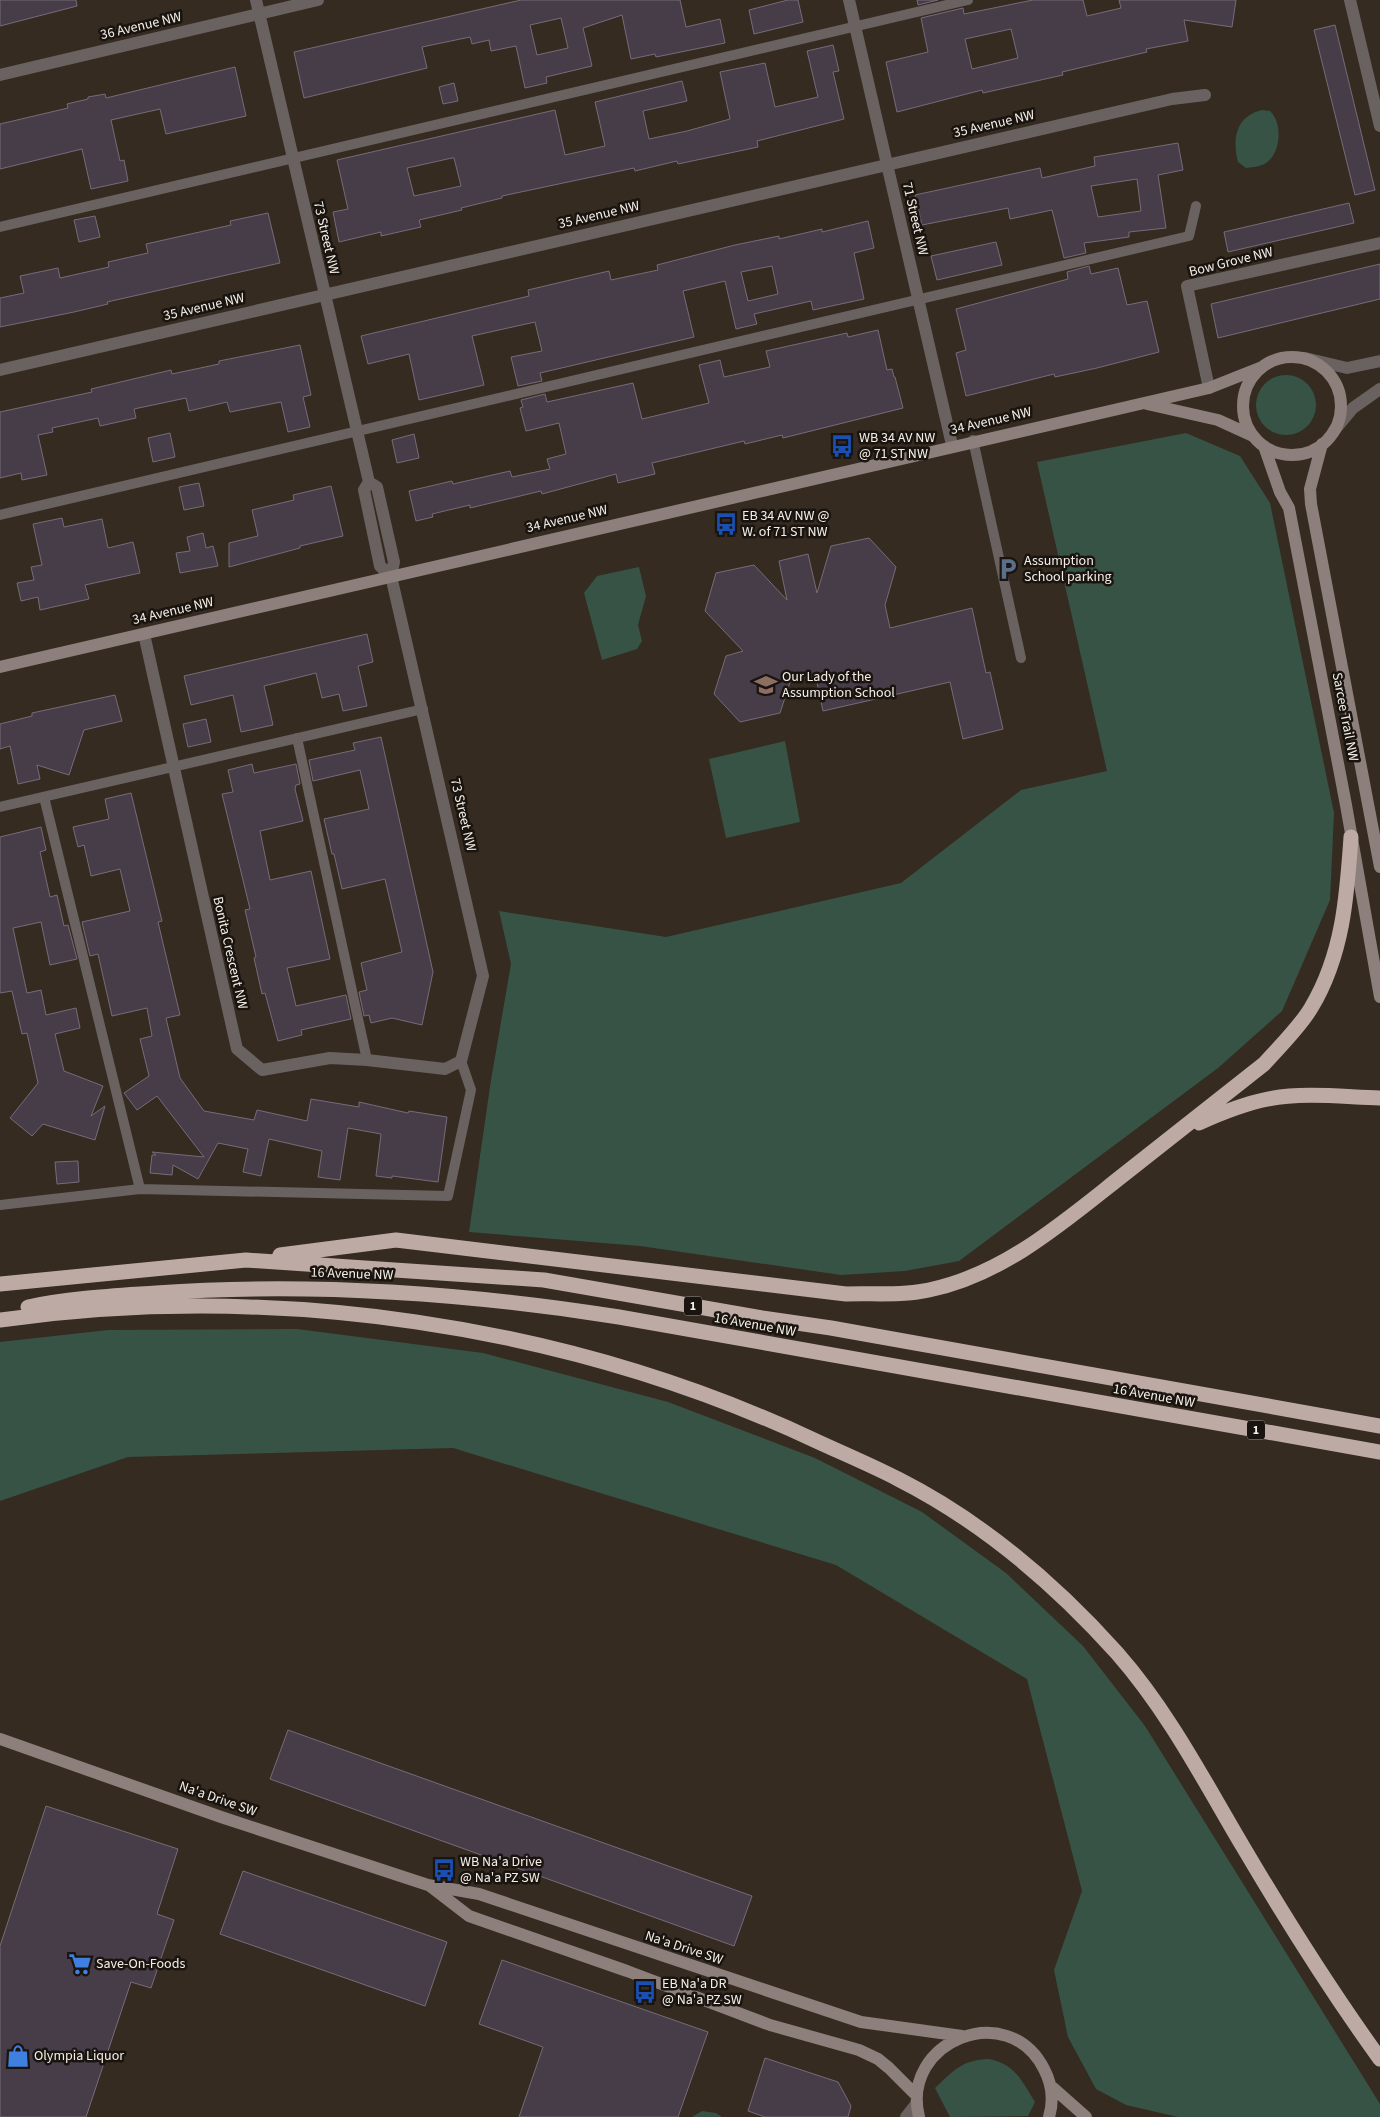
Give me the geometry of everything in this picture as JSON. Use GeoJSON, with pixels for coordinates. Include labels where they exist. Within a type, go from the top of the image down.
{"type":"FeatureCollection","features":[{"type":"Feature","properties":{"kind":"highway"},"geometry":{"type":"LineString","coordinates":[[246,1260],[396,1240],[846,1294],[903,1293],[929,1290],[960,1280],[1012,1256],[1056,1228],[1264,1064],[1310,1010],[1328,973],[1340,936],[1346,905],[1351,837]]}},
{"type":"Feature","properties":{"kind":"highway"},"geometry":{"type":"LineString","coordinates":[[1117,1180],[1193,1126],[1244,1104],[1270,1098],[1380,1098]]}},
{"type":"Feature","properties":{"kind":"highway","name":"16 Avenue NW"},"geometry":{"type":"LineString","coordinates":[[0,1284],[138,1269],[246,1260],[544,1280],[762,1318],[831,1328],[1380,1426]]}},
{"type":"Feature","properties":{"kind":"highway","name":"16 Avenue NW"},"geometry":{"type":"LineString","coordinates":[[0,1312],[46,1303],[93,1298],[246,1289],[369,1291],[508,1301],[618,1317],[1380,1452]]}},
{"type":"Feature","properties":{"kind":"highway"},"geometry":{"type":"LineString","coordinates":[[0,1320],[104,1310],[244,1307],[343,1313],[485,1333],[628,1370],[714,1396],[901,1480],[973,1524],[1061,1594],[1119,1655],[1151,1695],[1183,1742],[1302,1944],[1380,2059]]}},
{"type":"Feature","properties":{"kind":"street","name":"73 Street NW"},"geometry":{"type":"LineString","coordinates":[[256,0],[369,482],[377,487],[394,562],[391,576],[483,976],[461,1061]]}},
{"type":"Feature","properties":{"kind":"street","name":"36 Avenue NW"},"geometry":{"type":"LineString","coordinates":[[0,74],[318,0]]}},
{"type":"Feature","properties":{"kind":"street","name":"71 Street NW"},"geometry":{"type":"LineString","coordinates":[[849,0],[952,445]]}},
{"type":"Feature","properties":{"kind":"street"},"geometry":{"type":"LineString","coordinates":[[1350,0],[1380,126]]}},
{"type":"Feature","properties":{"kind":"street","name":"35 Avenue NW"},"geometry":{"type":"LineString","coordinates":[[0,370],[887,164],[1172,99],[1205,95]]}},
{"type":"Feature","properties":{"kind":"street","name":"Bow Grove NW"},"geometry":{"type":"LineString","coordinates":[[1209,388],[1187,286],[1380,243]]}},
{"type":"Feature","properties":{"kind":"street"},"geometry":{"type":"LineString","coordinates":[[1380,362],[1347,368],[1305,358],[1275,359],[1262,367],[1251,378],[1244,392],[1242,407],[1245,422],[1253,436],[1264,446],[1278,453],[1294,454],[1309,452],[1322,444],[1353,408],[1380,389]]}},
{"type":"Feature","properties":{"kind":"street"},"geometry":{"type":"LineString","coordinates":[[1305,358],[1325,370],[1338,388],[1340,411],[1333,432]]}},
{"type":"Feature","properties":{"kind":"street","name":"34 Avenue NW"},"geometry":{"type":"LineString","coordinates":[[0,667],[973,440],[1142,404],[1209,388],[1262,367]]}},
{"type":"Feature","properties":{"kind":"street","name":"34 Avenue NW"},"geometry":{"type":"LineString","coordinates":[[1142,404],[1218,420],[1253,436]]}},
{"type":"Feature","properties":{"kind":"street","name":"Sarcee Trail NW"},"geometry":{"type":"LineString","coordinates":[[1322,444],[1310,489],[1311,504],[1380,867]]}},
{"type":"Feature","properties":{"kind":"street","name":"Sarcee Trail NW"},"geometry":{"type":"LineString","coordinates":[[1264,446],[1280,492],[1289,508],[1380,997]]}},
{"type":"Feature","properties":{"kind":"street","name":"Bonita Crescent NW"},"geometry":{"type":"LineString","coordinates":[[144,634],[236,1049],[262,1070],[330,1058],[367,1060],[445,1069],[461,1061]]}},
{"type":"Feature","properties":{"kind":"street","name":"Na'a Drive SW"},"geometry":{"type":"LineString","coordinates":[[0,1739],[221,1817],[428,1885],[479,1894],[861,2022],[962,2036]]}},
{"type":"Feature","properties":{"kind":"street","name":"Na'a Drive SW"},"geometry":{"type":"LineString","coordinates":[[428,1885],[469,1916],[627,1971],[770,2025],[859,2050],[878,2059],[889,2068],[917,2100]]}},
{"type":"Feature","properties":{"kind":"street"},"geometry":{"type":"LineString","coordinates":[[919,2117],[917,2100],[919,2084],[928,2063],[943,2047],[962,2036],[988,2032],[1013,2039],[1034,2054],[1044,2069],[1051,2086],[1052,2098],[1049,2117]]}},
{"type":"Feature","properties":{"kind":"street"},"geometry":{"type":"LineString","coordinates":[[1051,2086],[1086,2117]]}},
{"type":"Feature","properties":{"kind":"street"},"geometry":{"type":"LineString","coordinates":[[906,2117],[917,2100]]}},
{"type":"Feature","properties":{"kind":"lane"},"geometry":{"type":"LineString","coordinates":[[0,227],[968,0]]}},
{"type":"Feature","properties":{"kind":"lane"},"geometry":{"type":"LineString","coordinates":[[0,515],[919,301],[1189,236],[1196,206]]}},
{"type":"Feature","properties":{"kind":"lane"},"geometry":{"type":"LineString","coordinates":[[973,440],[1021,658]]}},
{"type":"Feature","properties":{"kind":"lane"},"geometry":{"type":"LineString","coordinates":[[0,807],[423,709]]}},
{"type":"Feature","properties":{"kind":"lane"},"geometry":{"type":"LineString","coordinates":[[297,738],[367,1060]]}},
{"type":"Feature","properties":{"kind":"lane"},"geometry":{"type":"LineString","coordinates":[[44,797],[140,1188]]}},
{"type":"Feature","properties":{"kind":"lane"},"geometry":{"type":"LineString","coordinates":[[0,1205],[140,1188],[448,1196],[471,1090],[461,1061]]}},
{"type":"Feature","properties":{"kind":"green space"},"geometry":{"type":"Polygon","coordinates":[[[1262,110],[1270,111],[1277,123],[1277,145],[1275,152],[1266,163],[1246,168],[1238,162],[1236,137],[1241,123],[1246,117],[1262,110]]]}},
{"type":"Feature","properties":{"kind":"green space"},"geometry":{"type":"Polygon","coordinates":[[[1280,375],[1292,375],[1303,380],[1311,388],[1316,399],[1314,417],[1303,430],[1292,435],[1280,435],[1269,430],[1261,422],[1256,411],[1256,399],[1261,388],[1269,380],[1280,375]]]}},
{"type":"Feature","properties":{"kind":"green space"},"geometry":{"type":"Polygon","coordinates":[[[1186,433],[1240,456],[1270,503],[1334,813],[1330,900],[1282,1011],[1218,1068],[959,1261],[905,1271],[841,1275],[640,1246],[469,1232],[491,1080],[511,964],[499,911],[666,937],[901,883],[1021,790],[1107,771],[1037,462],[1186,433]]]}},
{"type":"Feature","properties":{"kind":"green space"},"geometry":{"type":"Polygon","coordinates":[[[639,567],[646,596],[638,625],[642,641],[637,649],[602,660],[584,593],[597,576],[639,567]]]}},
{"type":"Feature","properties":{"kind":"green space"},"geometry":{"type":"Polygon","coordinates":[[[785,741],[800,822],[726,838],[709,759],[785,741]]]}},
{"type":"Feature","properties":{"kind":"green space"},"geometry":{"type":"Polygon","coordinates":[[[297,1329],[483,1353],[668,1402],[815,1458],[922,1512],[1006,1573],[1083,1646],[1145,1726],[1380,2104],[1380,2117],[1178,2117],[1126,2105],[1096,2089],[1068,2037],[1054,1970],[1082,1891],[1027,1679],[836,1565],[453,1448],[128,1457],[0,1501],[0,1342],[108,1330],[297,1329]]]}},
{"type":"Feature","properties":{"kind":"green space"},"geometry":{"type":"Polygon","coordinates":[[[989,2059],[1006,2065],[1017,2074],[1035,2102],[1028,2116],[950,2117],[935,2088],[959,2067],[972,2061],[989,2059]]]}},
{"type":"Feature","properties":{"kind":"green space"},"geometry":{"type":"Polygon","coordinates":[[[702,2111],[716,2113],[722,2117],[692,2117],[702,2111]]]}},
{"type":"Feature","properties":{"kind":"building"},"geometry":{"type":"Polygon","coordinates":[[[0,0],[76,0],[77,6],[0,26],[0,0]]]}},
{"type":"Feature","properties":{"kind":"building"},"geometry":{"type":"Polygon","coordinates":[[[521,0],[680,0],[686,27],[720,19],[725,43],[656,57],[655,54],[631,59],[622,15],[583,28],[592,66],[546,77],[547,83],[525,88],[516,46],[491,51],[489,40],[472,44],[470,37],[422,47],[427,68],[304,98],[294,52],[521,0]],[[561,18],[530,25],[537,55],[568,48],[561,18]]]}},
{"type":"Feature","properties":{"kind":"building"},"geometry":{"type":"Polygon","coordinates":[[[788,0],[798,0],[803,22],[754,34],[749,10],[788,0]]]}},
{"type":"Feature","properties":{"kind":"building"},"geometry":{"type":"Polygon","coordinates":[[[917,0],[938,0],[918,5],[917,0]]]}},
{"type":"Feature","properties":{"kind":"building"},"geometry":{"type":"Polygon","coordinates":[[[1033,0],[1083,0],[1087,16],[1121,8],[1119,0],[1236,0],[1232,27],[1184,20],[1188,41],[1146,49],[1147,52],[1062,72],[1063,75],[983,93],[982,90],[897,112],[886,62],[928,52],[921,18],[963,8],[964,14],[1033,0]],[[1011,29],[965,39],[972,69],[1018,58],[1011,29]]]}},
{"type":"Feature","properties":{"kind":"building"},"geometry":{"type":"Polygon","coordinates":[[[1335,25],[1375,190],[1355,195],[1314,30],[1335,25]]]}},
{"type":"Feature","properties":{"kind":"building"},"geometry":{"type":"Polygon","coordinates":[[[833,45],[839,71],[833,72],[844,119],[757,141],[758,147],[678,164],[677,161],[635,171],[634,168],[502,196],[502,198],[461,208],[462,210],[419,220],[421,227],[381,236],[381,232],[339,242],[333,212],[348,209],[337,160],[555,110],[565,155],[605,146],[595,102],[682,81],[687,101],[643,111],[649,139],[687,131],[730,119],[720,72],[765,63],[775,107],[818,97],[807,51],[833,45]],[[454,158],[407,168],[414,196],[461,186],[454,158]]]}},
{"type":"Feature","properties":{"kind":"building"},"geometry":{"type":"Polygon","coordinates":[[[235,67],[246,116],[166,134],[160,109],[111,120],[120,161],[124,160],[128,181],[91,189],[82,149],[0,169],[0,124],[68,108],[67,104],[88,99],[88,97],[105,94],[106,98],[235,67]]]}},
{"type":"Feature","properties":{"kind":"building"},"geometry":{"type":"Polygon","coordinates":[[[454,83],[458,101],[443,104],[439,87],[454,83]]]}},
{"type":"Feature","properties":{"kind":"building"},"geometry":{"type":"Polygon","coordinates":[[[1178,143],[1183,170],[1158,175],[1166,228],[1129,232],[1129,237],[1084,243],[1086,253],[1064,258],[1052,210],[1010,219],[1008,208],[922,225],[915,195],[1040,168],[1042,178],[1095,166],[1094,157],[1178,143]],[[1137,179],[1091,186],[1098,217],[1141,211],[1137,179]]]}},
{"type":"Feature","properties":{"kind":"building"},"geometry":{"type":"Polygon","coordinates":[[[1349,203],[1354,223],[1228,252],[1224,232],[1349,203]]]}},
{"type":"Feature","properties":{"kind":"building"},"geometry":{"type":"Polygon","coordinates":[[[268,213],[280,263],[107,302],[108,304],[74,312],[0,327],[0,298],[24,293],[20,276],[58,268],[60,278],[109,267],[108,262],[148,253],[146,244],[231,225],[230,221],[268,213]]]}},
{"type":"Feature","properties":{"kind":"building"},"geometry":{"type":"Polygon","coordinates":[[[95,216],[100,237],[79,242],[74,220],[95,216]]]}},
{"type":"Feature","properties":{"kind":"building"},"geometry":{"type":"Polygon","coordinates":[[[868,221],[874,248],[854,253],[864,299],[813,310],[811,301],[754,314],[757,324],[736,329],[725,281],[683,291],[694,337],[540,373],[542,381],[518,386],[511,357],[542,351],[535,322],[472,336],[484,385],[419,400],[409,354],[368,364],[361,336],[529,296],[528,290],[609,271],[611,280],[658,270],[657,265],[735,245],[779,236],[779,239],[822,229],[822,232],[868,221]],[[772,266],[741,272],[748,301],[778,294],[772,266]]]}},
{"type":"Feature","properties":{"kind":"building"},"geometry":{"type":"Polygon","coordinates":[[[996,242],[1002,265],[937,280],[931,256],[996,242]]]}},
{"type":"Feature","properties":{"kind":"building"},"geometry":{"type":"Polygon","coordinates":[[[1380,264],[1380,299],[1218,338],[1211,304],[1380,264]]]}},
{"type":"Feature","properties":{"kind":"building"},"geometry":{"type":"Polygon","coordinates":[[[1089,266],[1091,274],[1118,268],[1127,305],[1147,301],[1159,352],[1055,377],[1054,374],[966,396],[956,353],[966,350],[956,309],[1068,279],[1067,272],[1089,266]]]}},
{"type":"Feature","properties":{"kind":"building"},"geometry":{"type":"Polygon","coordinates":[[[878,330],[887,370],[892,369],[903,408],[783,438],[782,435],[745,444],[744,441],[652,463],[655,474],[618,483],[616,474],[542,494],[541,491],[470,508],[470,505],[432,514],[433,517],[416,521],[409,491],[452,481],[453,484],[510,471],[512,477],[550,469],[547,459],[566,454],[559,423],[526,431],[520,408],[523,407],[521,400],[545,394],[547,402],[633,383],[642,419],[709,403],[699,365],[720,360],[724,377],[770,367],[766,351],[847,333],[848,337],[878,330]]]}},
{"type":"Feature","properties":{"kind":"building"},"geometry":{"type":"Polygon","coordinates":[[[300,345],[311,395],[303,397],[310,427],[288,432],[281,402],[230,412],[227,402],[189,411],[186,398],[134,409],[136,418],[100,426],[98,418],[52,428],[53,432],[38,435],[47,475],[22,480],[21,473],[0,478],[0,412],[92,392],[91,389],[171,370],[172,374],[219,364],[219,361],[300,345]]]}},
{"type":"Feature","properties":{"kind":"building"},"geometry":{"type":"Polygon","coordinates":[[[170,433],[175,457],[153,462],[148,438],[170,433]]]}},
{"type":"Feature","properties":{"kind":"building"},"geometry":{"type":"Polygon","coordinates":[[[414,434],[419,458],[397,463],[392,440],[414,434]]]}},
{"type":"Feature","properties":{"kind":"building"},"geometry":{"type":"Polygon","coordinates":[[[199,483],[204,506],[184,510],[179,487],[199,483]]]}},
{"type":"Feature","properties":{"kind":"building"},"geometry":{"type":"Polygon","coordinates":[[[331,486],[343,536],[300,546],[300,548],[229,567],[229,543],[258,536],[252,510],[294,500],[293,495],[331,486]]]}},
{"type":"Feature","properties":{"kind":"building"},"geometry":{"type":"Polygon","coordinates":[[[62,518],[64,527],[102,519],[108,548],[133,542],[140,573],[85,585],[89,599],[40,610],[38,597],[21,601],[17,583],[34,580],[31,567],[42,565],[33,524],[62,518]]]}},
{"type":"Feature","properties":{"kind":"building"},"geometry":{"type":"Polygon","coordinates":[[[203,533],[206,548],[213,546],[218,566],[180,573],[176,553],[190,551],[187,537],[203,533]]]}},
{"type":"Feature","properties":{"kind":"building"},"geometry":{"type":"Polygon","coordinates":[[[869,538],[896,567],[885,605],[890,628],[972,608],[986,673],[990,672],[1003,729],[963,739],[950,682],[823,711],[816,678],[792,676],[780,713],[740,722],[714,694],[726,656],[743,651],[705,611],[716,573],[754,565],[787,600],[779,561],[808,554],[817,593],[831,546],[869,538]]]}},
{"type":"Feature","properties":{"kind":"building"},"geometry":{"type":"Polygon","coordinates":[[[367,634],[373,662],[358,666],[367,706],[343,711],[339,694],[322,698],[316,673],[264,686],[273,725],[241,732],[233,695],[191,705],[184,676],[367,634]]]}},
{"type":"Feature","properties":{"kind":"building"},"geometry":{"type":"Polygon","coordinates":[[[115,695],[122,721],[84,730],[69,775],[37,765],[40,779],[18,784],[10,746],[0,749],[0,724],[32,716],[32,713],[115,695]]]}},
{"type":"Feature","properties":{"kind":"building"},"geometry":{"type":"Polygon","coordinates":[[[206,719],[211,742],[188,747],[183,724],[206,719]]]}},
{"type":"Feature","properties":{"kind":"building"},"geometry":{"type":"Polygon","coordinates":[[[381,737],[433,972],[422,1025],[392,1018],[371,1023],[369,1015],[364,1016],[359,992],[367,990],[361,963],[402,952],[385,879],[342,889],[334,854],[332,854],[324,819],[369,809],[360,770],[313,781],[309,760],[355,750],[353,743],[381,737]]]}},
{"type":"Feature","properties":{"kind":"building"},"geometry":{"type":"Polygon","coordinates":[[[252,764],[254,773],[296,764],[300,784],[296,785],[295,789],[303,821],[260,831],[270,880],[311,871],[330,959],[287,968],[296,1006],[346,995],[351,1019],[301,1030],[302,1035],[278,1041],[265,993],[262,994],[245,910],[250,909],[222,794],[233,792],[228,770],[252,764]]]}},
{"type":"Feature","properties":{"kind":"building"},"geometry":{"type":"Polygon","coordinates":[[[131,793],[162,921],[158,922],[180,1015],[166,1018],[180,1078],[204,1111],[254,1120],[257,1110],[307,1121],[311,1099],[359,1107],[359,1102],[408,1113],[409,1111],[447,1117],[438,1182],[392,1176],[392,1178],[376,1176],[381,1134],[348,1128],[340,1180],[318,1177],[322,1151],[269,1139],[261,1176],[243,1172],[248,1149],[218,1143],[198,1179],[173,1165],[172,1175],[150,1173],[152,1155],[156,1155],[152,1152],[204,1157],[157,1096],[137,1110],[124,1093],[149,1076],[140,1039],[152,1036],[147,1008],[112,1016],[98,954],[90,956],[82,922],[130,911],[120,869],[91,876],[84,845],[78,847],[73,827],[109,819],[105,799],[131,793]]]}},
{"type":"Feature","properties":{"kind":"building"},"geometry":{"type":"Polygon","coordinates":[[[41,827],[46,850],[40,852],[50,897],[57,895],[64,926],[68,925],[77,959],[50,965],[41,922],[13,928],[27,993],[41,990],[46,1015],[76,1008],[80,1028],[55,1034],[64,1071],[103,1086],[91,1116],[105,1106],[95,1140],[43,1124],[32,1136],[10,1118],[38,1083],[27,1033],[22,1034],[12,991],[0,993],[0,837],[41,827]]]}},
{"type":"Feature","properties":{"kind":"building"},"geometry":{"type":"Polygon","coordinates":[[[78,1161],[79,1182],[57,1184],[55,1162],[78,1161]]]}},
{"type":"Feature","properties":{"kind":"building"},"geometry":{"type":"Polygon","coordinates":[[[288,1730],[752,1896],[734,1946],[270,1779],[288,1730]]]}},
{"type":"Feature","properties":{"kind":"building","name":"Save-On-Foods"},"geometry":{"type":"Polygon","coordinates":[[[46,1806],[178,1849],[157,1914],[174,1920],[151,1988],[131,1982],[86,2117],[0,2117],[0,1946],[46,1806]]]}},
{"type":"Feature","properties":{"kind":"building"},"geometry":{"type":"Polygon","coordinates":[[[243,1871],[447,1942],[425,2006],[220,1934],[243,1871]]]}},
{"type":"Feature","properties":{"kind":"building"},"geometry":{"type":"Polygon","coordinates":[[[502,1960],[708,2032],[678,2117],[519,2117],[543,2047],[479,2024],[502,1960]]]}},
{"type":"Feature","properties":{"kind":"building"},"geometry":{"type":"Polygon","coordinates":[[[765,2058],[838,2082],[851,2106],[848,2117],[765,2117],[748,2111],[765,2058]]]}},
{"type":"Feature","properties":{"kind":"place","name":"WB 34 AV NW @ 71 ST NW"},"geometry":{"type":"Point","coordinates":[842,446]}},
{"type":"Feature","properties":{"kind":"place","name":"EB 34 AV NW @ W. of 71 ST NW"},"geometry":{"type":"Point","coordinates":[726,524]}},
{"type":"Feature","properties":{"kind":"place","name":"Assumption School parking"},"geometry":{"type":"Point","coordinates":[1008,569]}},
{"type":"Feature","properties":{"kind":"place","name":"Our Lady of the Assumption School"},"geometry":{"type":"Point","coordinates":[766,685]}},
{"type":"Feature","properties":{"kind":"place","name":"WB Na'a Drive @ Na'a PZ SW"},"geometry":{"type":"Point","coordinates":[444,1870]}},
{"type":"Feature","properties":{"kind":"place","name":"Save-On-Foods"},"geometry":{"type":"Point","coordinates":[80,1964]}},
{"type":"Feature","properties":{"kind":"place","name":"EB Na'a DR @ Na'a PZ SW"},"geometry":{"type":"Point","coordinates":[645,1992]}},
{"type":"Feature","properties":{"kind":"place","name":"Olympia Liquor"},"geometry":{"type":"Point","coordinates":[18,2056]}}]}
